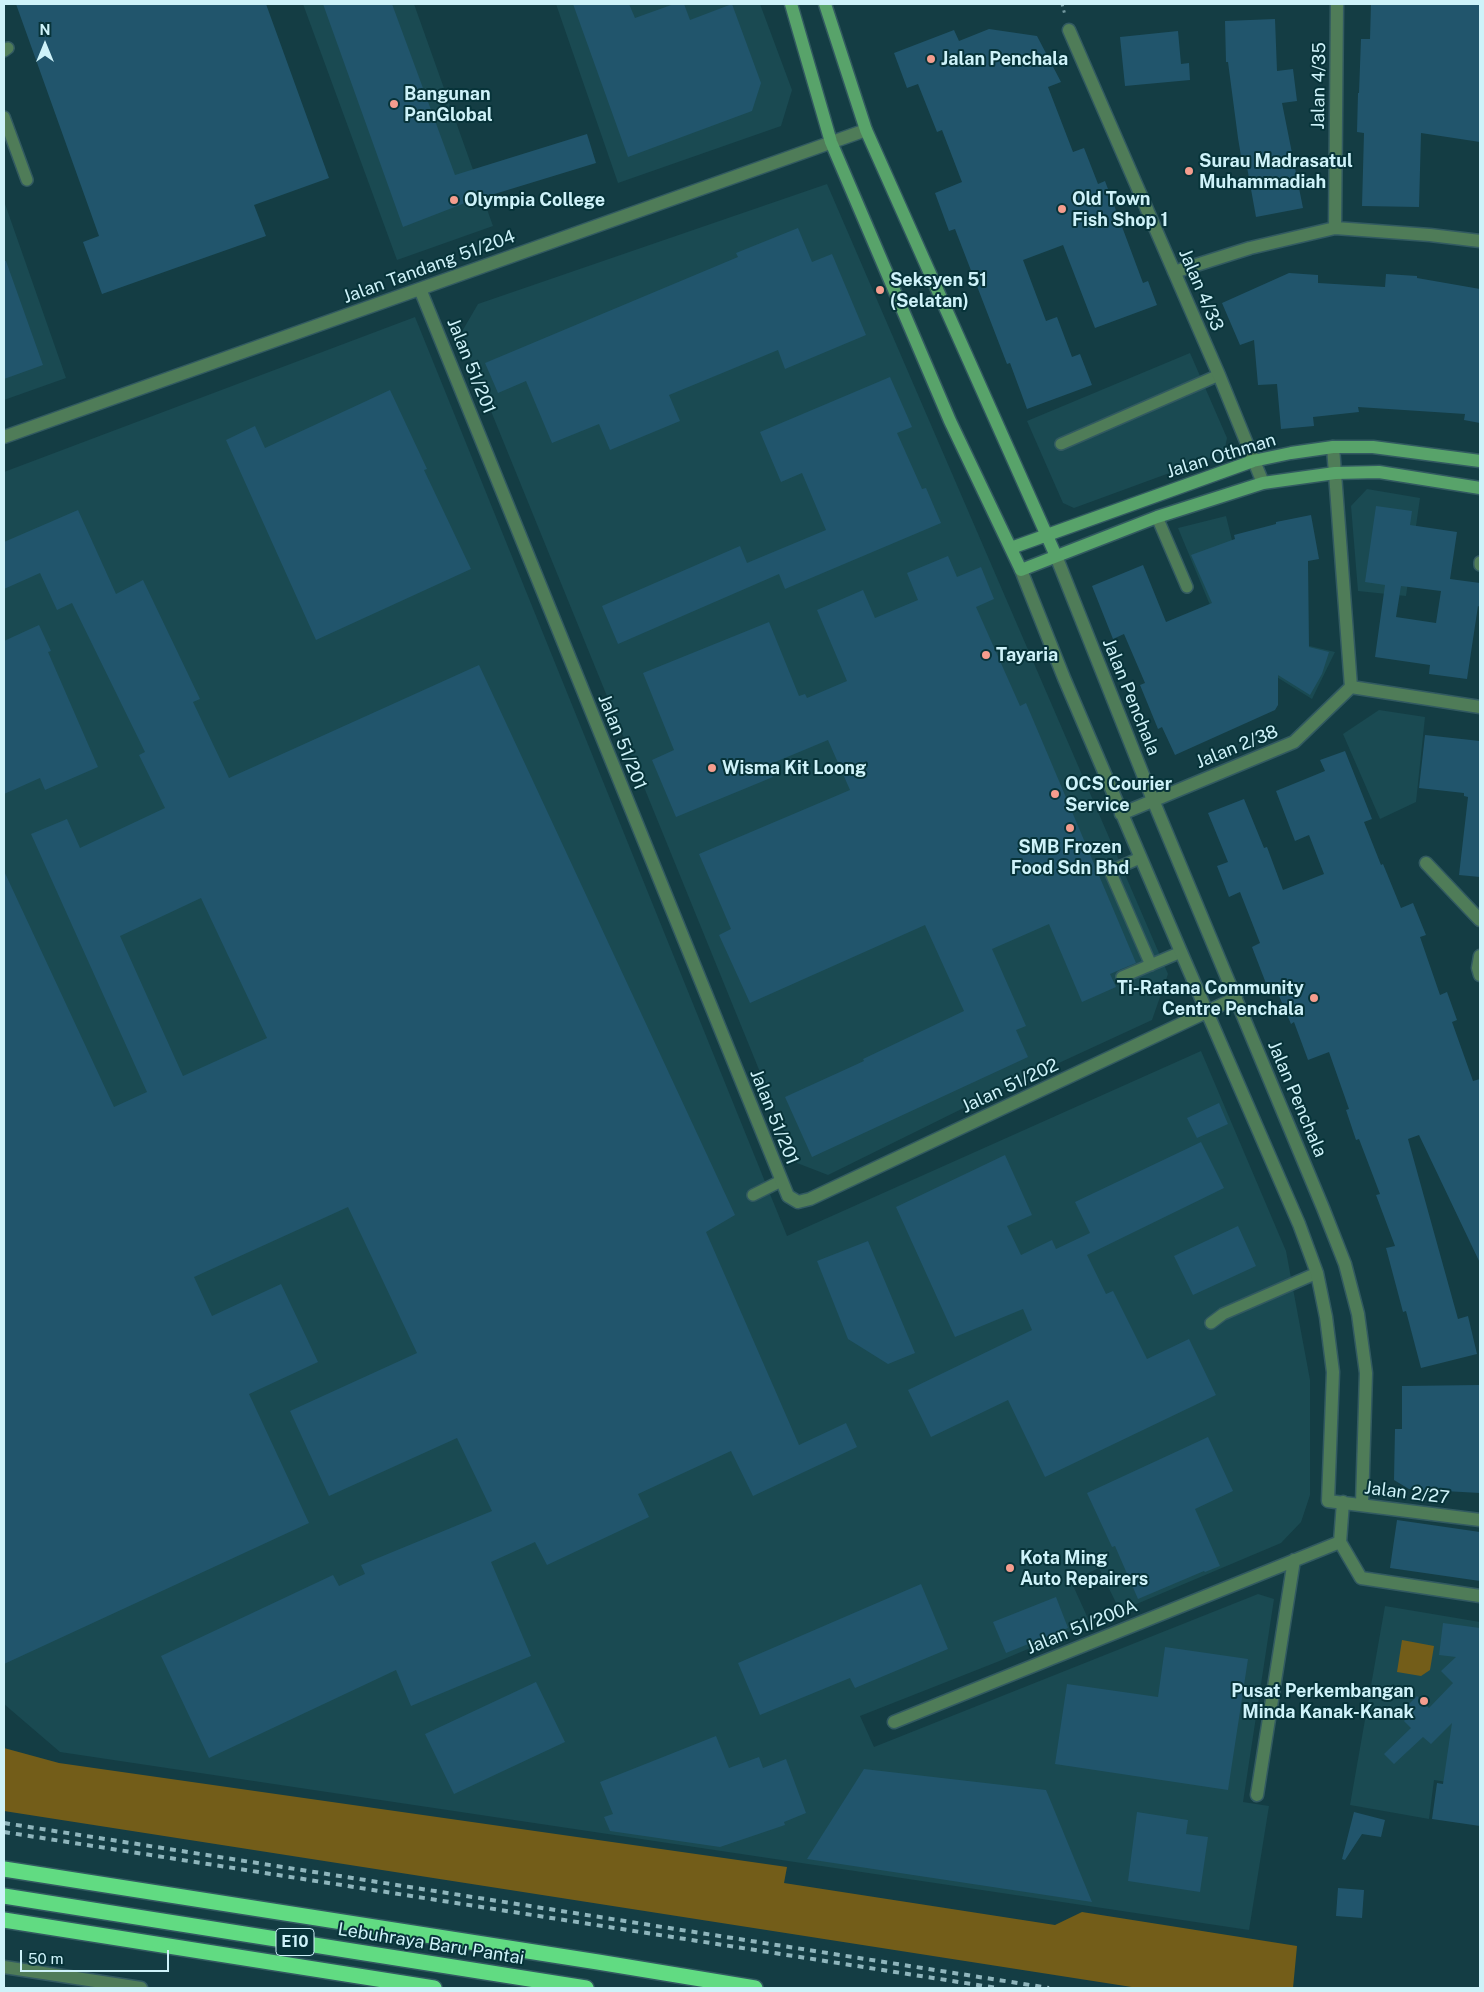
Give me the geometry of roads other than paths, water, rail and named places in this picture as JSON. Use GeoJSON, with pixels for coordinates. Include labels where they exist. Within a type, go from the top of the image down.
{"type":"FeatureCollection","features":[{"type":"Feature","properties":{"kind":"highway"},"geometry":{"type":"LineString","coordinates":[[4,1869],[754,1988]]}},
{"type":"Feature","properties":{"kind":"highway","name":"Lebuhraya Baru Pantai"},"geometry":{"type":"LineString","coordinates":[[4,1896],[586,1988]]}},
{"type":"Feature","properties":{"kind":"highway","name":"E10"},"geometry":{"type":"LineString","coordinates":[[4,1920],[434,1988]]}},
{"type":"Feature","properties":{"kind":"main road"},"geometry":{"type":"LineString","coordinates":[[792,4],[832,142],[950,421],[1021,570],[1157,518],[1263,483],[1335,473],[1379,472],[1480,488]]}},
{"type":"Feature","properties":{"kind":"main road","name":"Jalan Penchala"},"geometry":{"type":"LineString","coordinates":[[825,4],[866,130],[1056,556]]}},
{"type":"Feature","properties":{"kind":"main road","name":"Jalan Othman"},"geometry":{"type":"LineString","coordinates":[[1012,548],[1254,461],[1291,453],[1333,447],[1373,447],[1480,461]]}},
{"type":"Feature","properties":{"kind":"street","name":"Jalan 4/35"},"geometry":{"type":"LineString","coordinates":[[1335,228],[1337,4]]}},
{"type":"Feature","properties":{"kind":"street","name":"Jalan 4/33"},"geometry":{"type":"LineString","coordinates":[[1069,30],[1219,375],[1263,483]]}},
{"type":"Feature","properties":{"kind":"street","name":"Jalan Tandang 51/204"},"geometry":{"type":"LineString","coordinates":[[4,437],[866,130]]}},
{"type":"Feature","properties":{"kind":"street"},"geometry":{"type":"LineString","coordinates":[[1174,272],[1250,248],[1335,228],[1430,235],[1480,241]]}},
{"type":"Feature","properties":{"kind":"street","name":"Jalan 51/201"},"geometry":{"type":"LineString","coordinates":[[420,288],[781,1181],[788,1196],[798,1202]]}},
{"type":"Feature","properties":{"kind":"street"},"geometry":{"type":"LineString","coordinates":[[1333,447],[1351,687],[1480,707]]}},
{"type":"Feature","properties":{"kind":"street","name":"Jalan Penchala"},"geometry":{"type":"LineString","coordinates":[[1056,556],[1153,800],[1345,1264],[1358,1314],[1366,1373],[1362,1504]]}},
{"type":"Feature","properties":{"kind":"street"},"geometry":{"type":"LineString","coordinates":[[1021,570],[1121,814],[1299,1224],[1317,1273]]}},
{"type":"Feature","properties":{"kind":"street","name":"Jalan 2/38"},"geometry":{"type":"LineString","coordinates":[[1121,814],[1294,742],[1351,687]]}},
{"type":"Feature","properties":{"kind":"street"},"geometry":{"type":"LineString","coordinates":[[1426,863],[1480,920]]}},
{"type":"Feature","properties":{"kind":"street"},"geometry":{"type":"LineString","coordinates":[[1480,956],[1478,968],[1480,974]]}},
{"type":"Feature","properties":{"kind":"street","name":"Jalan 51/202"},"geometry":{"type":"LineString","coordinates":[[798,1202],[810,1199],[1236,998]]}},
{"type":"Feature","properties":{"kind":"street","name":"Jalan 2/27"},"geometry":{"type":"LineString","coordinates":[[1317,1273],[1326,1317],[1333,1372],[1328,1501],[1480,1520]]}},
{"type":"Feature","properties":{"kind":"street"},"geometry":{"type":"LineString","coordinates":[[1343,1502],[1340,1542],[1361,1578],[1480,1596]]}},
{"type":"Feature","properties":{"kind":"street","name":"Jalan 51/200A"},"geometry":{"type":"LineString","coordinates":[[894,1722],[1340,1542]]}},
{"type":"Feature","properties":{"kind":"street"},"geometry":{"type":"LineString","coordinates":[[1257,1795],[1294,1560]]}},
{"type":"Feature","properties":{"kind":"street"},"geometry":{"type":"LineString","coordinates":[[4,1967],[134,1988]]}},
{"type":"Feature","properties":{"kind":"lane"},"geometry":{"type":"LineString","coordinates":[[4,117],[27,180]]}},
{"type":"Feature","properties":{"kind":"lane"},"geometry":{"type":"LineString","coordinates":[[1061,444],[1219,375]]}},
{"type":"Feature","properties":{"kind":"lane"},"geometry":{"type":"LineString","coordinates":[[1157,518],[1187,587]]}},
{"type":"Feature","properties":{"kind":"lane"},"geometry":{"type":"LineString","coordinates":[[1140,858],[1110,871],[1151,965]]}},
{"type":"Feature","properties":{"kind":"lane"},"geometry":{"type":"LineString","coordinates":[[1122,977],[1181,952]]}},
{"type":"Feature","properties":{"kind":"lane"},"geometry":{"type":"LineString","coordinates":[[753,1195],[781,1181]]}},
{"type":"Feature","properties":{"kind":"lane"},"geometry":{"type":"LineString","coordinates":[[1211,1323],[1223,1314],[1317,1273]]}},
{"type":"Feature","properties":{"kind":"railway"},"geometry":{"type":"LineString","coordinates":[[4,1823],[1049,1988]]}},
{"type":"Feature","properties":{"kind":"railway"},"geometry":{"type":"LineString","coordinates":[[4,1832],[997,1988]]}},
{"type":"Feature","properties":{"kind":"place","name":"Jalan Penchala"},"geometry":{"type":"Point","coordinates":[931,59]}},
{"type":"Feature","properties":{"kind":"place","name":"Bangunan PanGlobal"},"geometry":{"type":"Point","coordinates":[394,104]}},
{"type":"Feature","properties":{"kind":"place","name":"Surau Madrasatul Muhammadiah"},"geometry":{"type":"Point","coordinates":[1189,171]}},
{"type":"Feature","properties":{"kind":"place","name":"Olympia College"},"geometry":{"type":"Point","coordinates":[454,200]}},
{"type":"Feature","properties":{"kind":"place","name":"Old Town Fish Shop 1"},"geometry":{"type":"Point","coordinates":[1062,209]}},
{"type":"Feature","properties":{"kind":"place","name":"Seksyen 51 (Selatan)"},"geometry":{"type":"Point","coordinates":[880,290]}},
{"type":"Feature","properties":{"kind":"place","name":"Tayaria"},"geometry":{"type":"Point","coordinates":[986,655]}},
{"type":"Feature","properties":{"kind":"place","name":"Wisma Kit Loong"},"geometry":{"type":"Point","coordinates":[712,768]}},
{"type":"Feature","properties":{"kind":"place","name":"OCS Courier Service"},"geometry":{"type":"Point","coordinates":[1055,794]}},
{"type":"Feature","properties":{"kind":"place","name":"SMB Frozen Food Sdn Bhd"},"geometry":{"type":"Point","coordinates":[1070,828]}},
{"type":"Feature","properties":{"kind":"place","name":"Ti-Ratana Community Centre Penchala"},"geometry":{"type":"Point","coordinates":[1314,998]}},
{"type":"Feature","properties":{"kind":"place","name":"Kota Ming Auto Repairers"},"geometry":{"type":"Point","coordinates":[1010,1568]}},
{"type":"Feature","properties":{"kind":"place","name":"Pusat Perkembangan Minda Kanak-Kanak"},"geometry":{"type":"Point","coordinates":[1424,1701]}}]}
